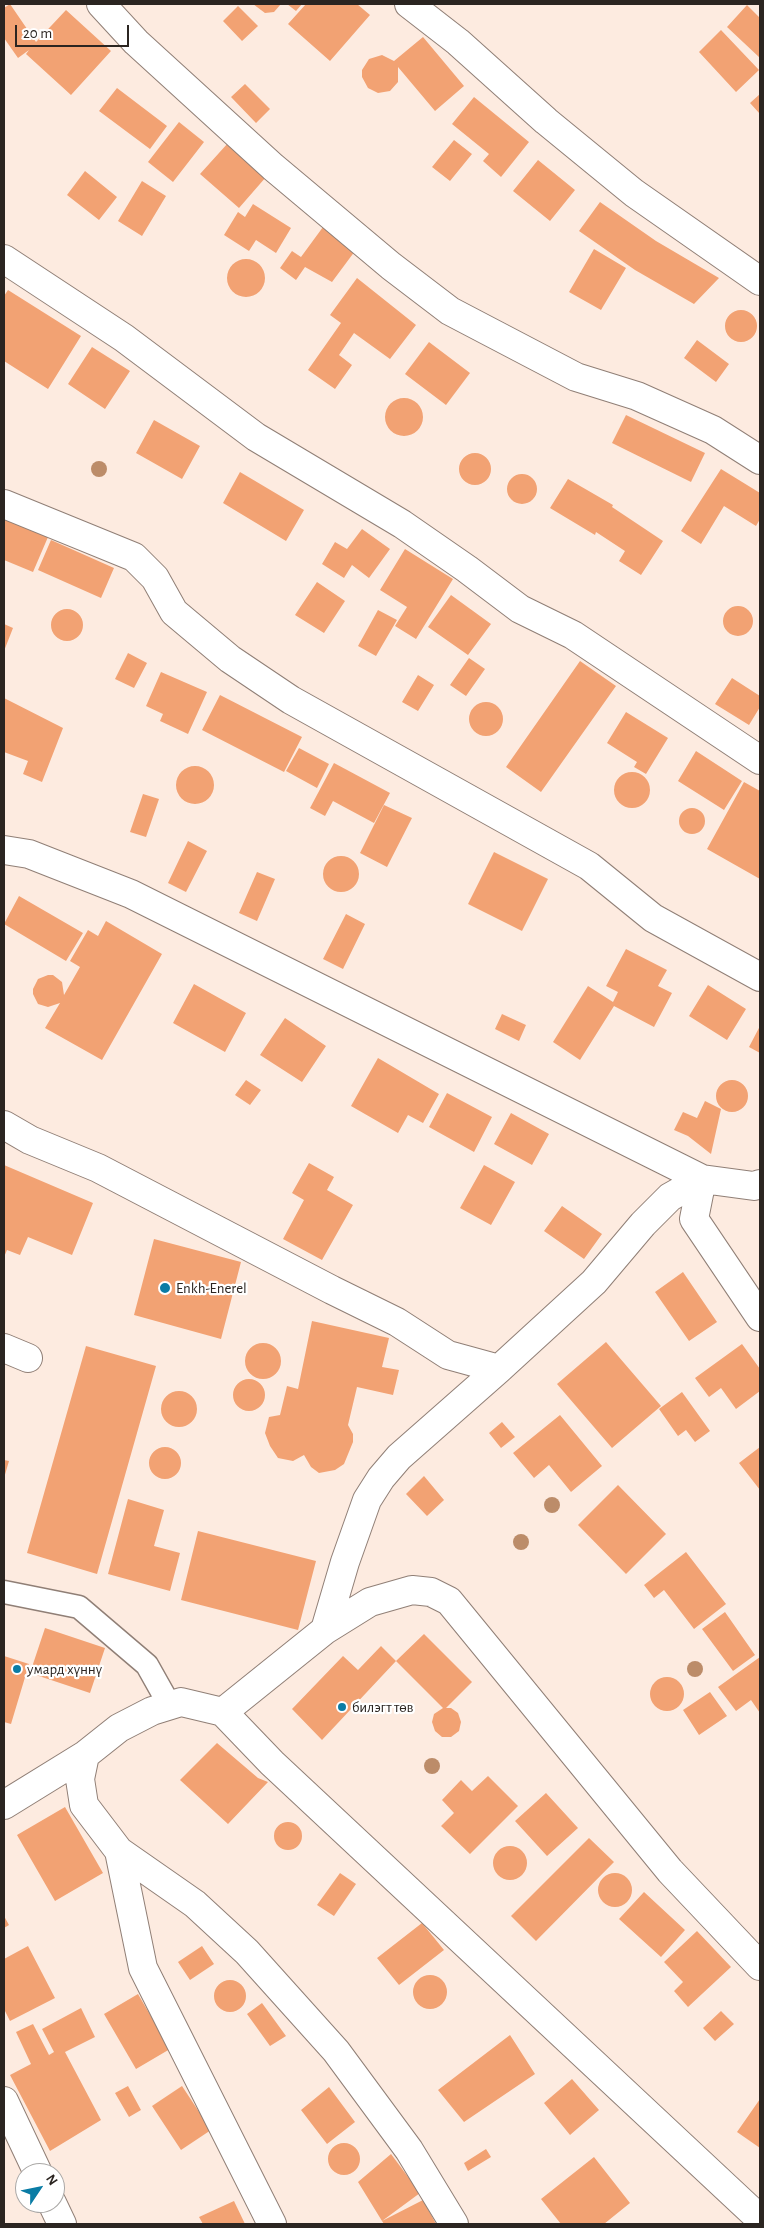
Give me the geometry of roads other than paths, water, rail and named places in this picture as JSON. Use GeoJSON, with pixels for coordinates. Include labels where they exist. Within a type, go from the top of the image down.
{"type":"FeatureCollection","features":[{"type":"Feature","properties":{"kind":"street"},"geometry":{"type":"LineString","coordinates":[[101,4],[136,42],[274,167],[384,260],[450,311],[576,377],[637,396],[713,430],[760,460]]}},
{"type":"Feature","properties":{"kind":"street"},"geometry":{"type":"LineString","coordinates":[[409,4],[458,42],[546,121],[634,194],[760,281]]}},
{"type":"Feature","properties":{"kind":"street"},"geometry":{"type":"LineString","coordinates":[[4,259],[124,338],[256,437],[402,524],[468,569],[520,609],[573,635],[760,760]]}},
{"type":"Feature","properties":{"kind":"street"},"geometry":{"type":"LineString","coordinates":[[4,504],[134,557],[155,578],[174,612],[230,659],[290,700],[589,866],[653,918],[760,977]]}},
{"type":"Feature","properties":{"kind":"street"},"geometry":{"type":"LineString","coordinates":[[4,850],[29,854],[131,894],[702,1179],[754,1186],[760,1184]]}},
{"type":"Feature","properties":{"kind":"street"},"geometry":{"type":"LineString","coordinates":[[4,1125],[30,1140],[98,1168],[397,1322],[448,1355],[499,1369]]}},
{"type":"Feature","properties":{"kind":"street"},"geometry":{"type":"LineString","coordinates":[[702,1179],[694,1219],[760,1317]]}},
{"type":"Feature","properties":{"kind":"street"},"geometry":{"type":"LineString","coordinates":[[324,1630],[364,1509],[381,1478],[398,1457],[499,1369],[594,1282],[643,1224],[670,1197],[702,1179]]}},
{"type":"Feature","properties":{"kind":"street"},"geometry":{"type":"LineString","coordinates":[[224,1712],[324,1630],[370,1602],[396,1593],[412,1590],[431,1592],[450,1601],[670,1871],[760,1966]]}},
{"type":"Feature","properties":{"kind":"street"},"geometry":{"type":"LineString","coordinates":[[4,1806],[85,1755],[119,1728],[152,1711],[181,1702],[224,1712],[279,1770],[760,2219]]}},
{"type":"Feature","properties":{"kind":"street"},"geometry":{"type":"LineString","coordinates":[[85,1755],[80,1779],[84,1805],[119,1851],[195,1904],[254,1959],[336,2051],[409,2150],[454,2224]]}},
{"type":"Feature","properties":{"kind":"street"},"geometry":{"type":"LineString","coordinates":[[119,1851],[143,1968],[272,2224]]}},
{"type":"Feature","properties":{"kind":"street"},"geometry":{"type":"LineString","coordinates":[[4,2101],[33,2163]]}},
{"type":"Feature","properties":{"kind":"lane"},"geometry":{"type":"LineString","coordinates":[[4,1592],[79,1607],[147,1665],[170,1706]]}},
{"type":"Feature","properties":{"kind":"place","name":"Enkh-Enerel"},"geometry":{"type":"Point","coordinates":[165,1288]}},
{"type":"Feature","properties":{"kind":"place","name":"умард хүннү"},"geometry":{"type":"Point","coordinates":[17,1669]}},
{"type":"Feature","properties":{"kind":"place","name":"билэгт төв"},"geometry":{"type":"Point","coordinates":[342,1707]}}]}
